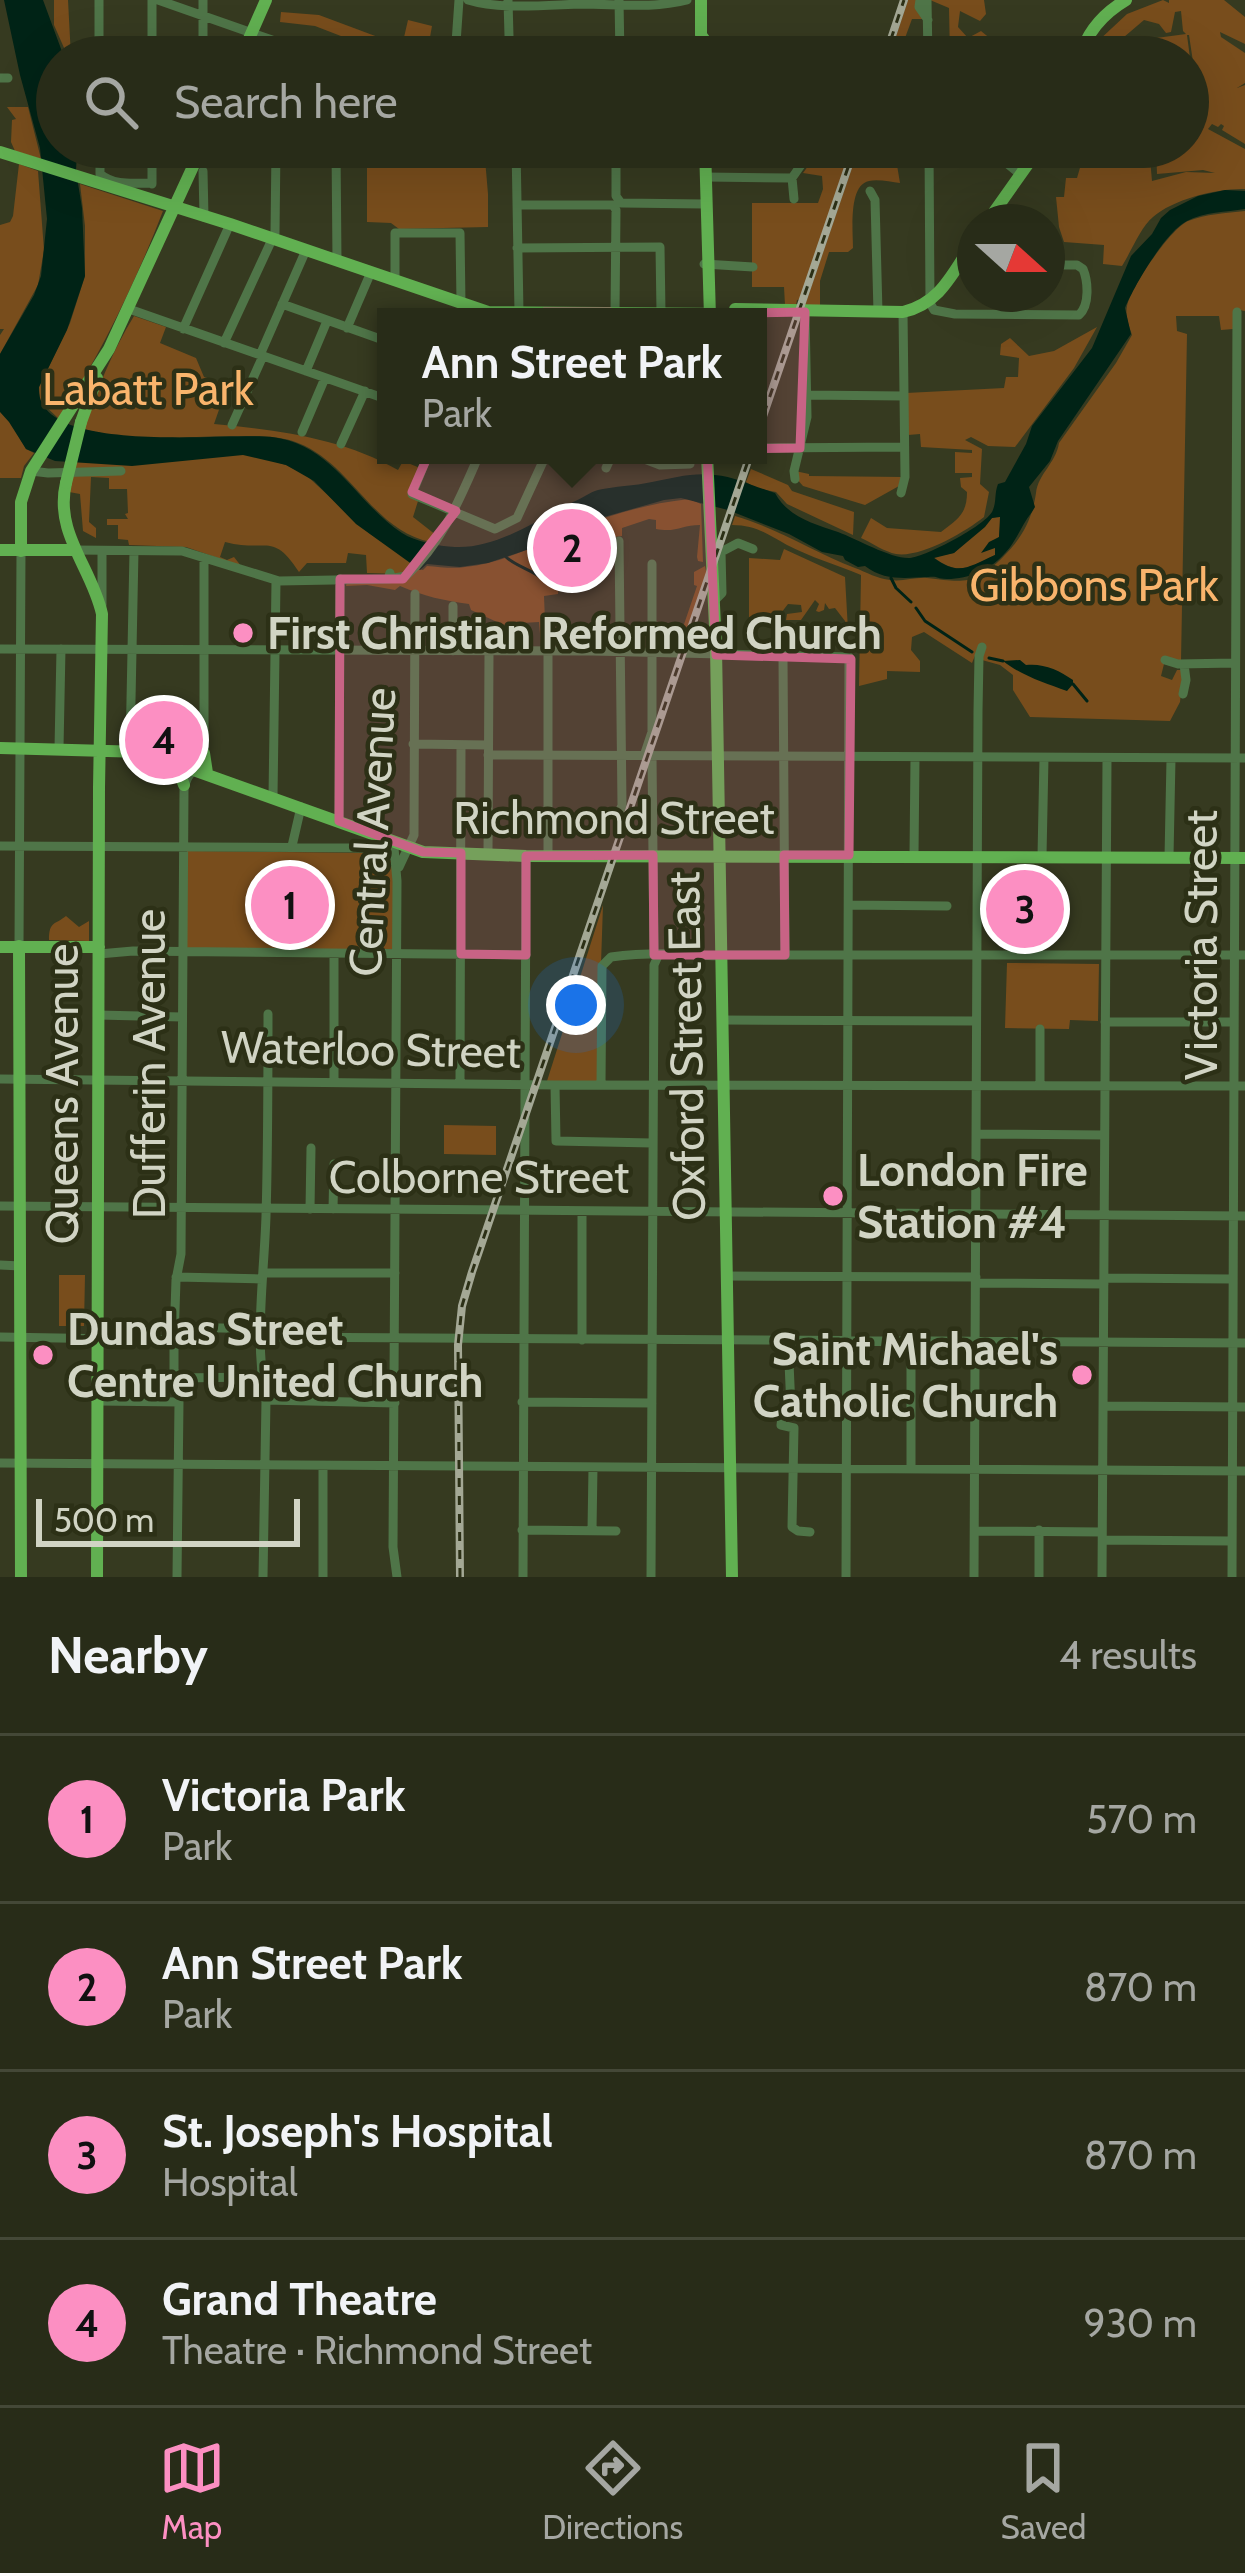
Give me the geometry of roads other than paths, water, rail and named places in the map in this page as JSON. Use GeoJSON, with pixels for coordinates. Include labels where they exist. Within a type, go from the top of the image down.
{"type":"FeatureCollection","features":[{"type":"Feature","properties":{"kind":"main road"},"geometry":{"type":"LineString","coordinates":[[250,36],[266,0]]}},
{"type":"Feature","properties":{"kind":"main road"},"geometry":{"type":"LineString","coordinates":[[702,36],[704,0]]}},
{"type":"Feature","properties":{"kind":"main road"},"geometry":{"type":"LineString","coordinates":[[1091,36],[1116,2]]}},
{"type":"Feature","properties":{"kind":"main road"},"geometry":{"type":"LineString","coordinates":[[0,152],[36,163]]}},
{"type":"Feature","properties":{"kind":"main road"},"geometry":{"type":"LineString","coordinates":[[50,168],[476,308]]}},
{"type":"Feature","properties":{"kind":"main road"},"geometry":{"type":"LineString","coordinates":[[21,551],[21,502],[34,465],[109,350],[193,168]]}},
{"type":"Feature","properties":{"kind":"main road"},"geometry":{"type":"LineString","coordinates":[[1000,204],[1026,168]]}},
{"type":"Feature","properties":{"kind":"main road"},"geometry":{"type":"LineString","coordinates":[[705,170],[707,308]]}},
{"type":"Feature","properties":{"kind":"main road"},"geometry":{"type":"LineString","coordinates":[[767,311],[903,313],[930,303],[957,267]]}},
{"type":"Feature","properties":{"kind":"main road","name":"Queens Avenue"},"geometry":{"type":"LineString","coordinates":[[97,1577],[101,611],[64,522],[63,494],[81,422],[109,350]]}},
{"type":"Feature","properties":{"kind":"main road","name":"Oxford Street East"},"geometry":{"type":"LineString","coordinates":[[707,464],[716,655],[718,855],[713,955],[722,1020],[728,1577]]}},
{"type":"Feature","properties":{"kind":"main road"},"geometry":{"type":"LineString","coordinates":[[0,550],[74,550]]}},
{"type":"Feature","properties":{"kind":"main road","name":"Richmond Street"},"geometry":{"type":"LineString","coordinates":[[0,748],[130,750],[423,852],[655,859],[718,855],[1240,858]]}},
{"type":"Feature","properties":{"kind":"main road"},"geometry":{"type":"LineString","coordinates":[[201,771],[204,753]]}},
{"type":"Feature","properties":{"kind":"main road"},"geometry":{"type":"LineString","coordinates":[[176,763],[184,785]]}},
{"type":"Feature","properties":{"kind":"main road"},"geometry":{"type":"LineString","coordinates":[[0,950],[99,950]]}},
{"type":"Feature","properties":{"kind":"main road"},"geometry":{"type":"LineString","coordinates":[[19,950],[21,1577]]}},
{"type":"Feature","properties":{"kind":"street"},"geometry":{"type":"LineString","coordinates":[[99,0],[99,36]]}},
{"type":"Feature","properties":{"kind":"street"},"geometry":{"type":"LineString","coordinates":[[153,36],[155,0],[262,36]]}},
{"type":"Feature","properties":{"kind":"street"},"geometry":{"type":"LineString","coordinates":[[203,0],[203,36]]}},
{"type":"Feature","properties":{"kind":"street"},"geometry":{"type":"LineString","coordinates":[[457,36],[464,0],[667,4],[687,0]]}},
{"type":"Feature","properties":{"kind":"street"},"geometry":{"type":"LineString","coordinates":[[924,0],[928,36]]}},
{"type":"Feature","properties":{"kind":"street"},"geometry":{"type":"LineString","coordinates":[[508,2],[509,36]]}},
{"type":"Feature","properties":{"kind":"street"},"geometry":{"type":"LineString","coordinates":[[619,2],[620,36]]}},
{"type":"Feature","properties":{"kind":"street"},"geometry":{"type":"LineString","coordinates":[[100,168],[102,177],[122,184],[152,183]]}},
{"type":"Feature","properties":{"kind":"street"},"geometry":{"type":"LineString","coordinates":[[151,201],[152,168]]}},
{"type":"Feature","properties":{"kind":"street"},"geometry":{"type":"LineString","coordinates":[[224,343],[272,238],[276,168]]}},
{"type":"Feature","properties":{"kind":"street"},"geometry":{"type":"LineString","coordinates":[[336,168],[337,260]]}},
{"type":"Feature","properties":{"kind":"street"},"geometry":{"type":"LineString","coordinates":[[516,168],[519,308]]}},
{"type":"Feature","properties":{"kind":"street"},"geometry":{"type":"LineString","coordinates":[[612,308],[616,168]]}},
{"type":"Feature","properties":{"kind":"street"},"geometry":{"type":"LineString","coordinates":[[702,168],[792,178]]}},
{"type":"Feature","properties":{"kind":"street"},"geometry":{"type":"LineString","coordinates":[[794,199],[792,178],[798,168]]}},
{"type":"Feature","properties":{"kind":"street"},"geometry":{"type":"LineString","coordinates":[[929,168],[930,303],[934,310],[1079,315],[1084,310],[1086,274],[1077,265],[1065,265]]}},
{"type":"Feature","properties":{"kind":"street"},"geometry":{"type":"LineString","coordinates":[[1012,168],[1021,175]]}},
{"type":"Feature","properties":{"kind":"street"},"geometry":{"type":"LineString","coordinates":[[203,171],[204,217]]}},
{"type":"Feature","properties":{"kind":"street"},"geometry":{"type":"LineString","coordinates":[[870,191],[875,200],[878,312]]}},
{"type":"Feature","properties":{"kind":"street"},"geometry":{"type":"LineString","coordinates":[[517,205],[705,204]]}},
{"type":"Feature","properties":{"kind":"street"},"geometry":{"type":"LineString","coordinates":[[183,329],[230,224]]}},
{"type":"Feature","properties":{"kind":"street"},"geometry":{"type":"LineString","coordinates":[[395,280],[395,233],[460,233],[461,303]]}},
{"type":"Feature","properties":{"kind":"street"},"geometry":{"type":"LineString","coordinates":[[517,248],[660,247],[667,308]]}},
{"type":"Feature","properties":{"kind":"street"},"geometry":{"type":"LineString","coordinates":[[232,425],[306,250]]}},
{"type":"Feature","properties":{"kind":"street"},"geometry":{"type":"LineString","coordinates":[[707,264],[753,267]]}},
{"type":"Feature","properties":{"kind":"street"},"geometry":{"type":"LineString","coordinates":[[346,328],[371,272]]}},
{"type":"Feature","properties":{"kind":"street"},"geometry":{"type":"LineString","coordinates":[[282,304],[377,338]]}},
{"type":"Feature","properties":{"kind":"street"},"geometry":{"type":"LineString","coordinates":[[129,309],[377,395]]}},
{"type":"Feature","properties":{"kind":"street"},"geometry":{"type":"LineString","coordinates":[[795,479],[807,417],[806,312]]}},
{"type":"Feature","properties":{"kind":"street","name":"Victoria Street"},"geometry":{"type":"LineString","coordinates":[[1232,1577],[1232,1471],[1239,1407],[1232,1279],[1240,1150],[1234,1022],[1241,958],[1241,344],[1237,312]]}},
{"type":"Feature","properties":{"kind":"street"},"geometry":{"type":"LineString","coordinates":[[901,493],[903,313]]}},
{"type":"Feature","properties":{"kind":"street"},"geometry":{"type":"LineString","coordinates":[[306,371],[328,321]]}},
{"type":"Feature","properties":{"kind":"street"},"geometry":{"type":"LineString","coordinates":[[302,432],[325,378]]}},
{"type":"Feature","properties":{"kind":"street"},"geometry":{"type":"LineString","coordinates":[[341,444],[364,391]]}},
{"type":"Feature","properties":{"kind":"street"},"geometry":{"type":"LineString","coordinates":[[806,395],[904,396]]}},
{"type":"Feature","properties":{"kind":"street"},"geometry":{"type":"LineString","coordinates":[[767,448],[904,447]]}},
{"type":"Feature","properties":{"kind":"street"},"geometry":{"type":"LineString","coordinates":[[424,464],[412,493],[495,529],[517,518],[542,464]]}},
{"type":"Feature","properties":{"kind":"street"},"geometry":{"type":"LineString","coordinates":[[74,550],[182,551],[276,581],[410,572],[454,511],[475,464]]}},
{"type":"Feature","properties":{"kind":"street"},"geometry":{"type":"LineString","coordinates":[[606,468],[608,464]]}},
{"type":"Feature","properties":{"kind":"street"},"geometry":{"type":"LineString","coordinates":[[657,464],[689,464]]}},
{"type":"Feature","properties":{"kind":"street"},"geometry":{"type":"LineString","coordinates":[[34,465],[66,477],[121,471]]}},
{"type":"Feature","properties":{"kind":"street"},"geometry":{"type":"LineString","coordinates":[[619,541],[620,812]]}},
{"type":"Feature","properties":{"kind":"street"},"geometry":{"type":"LineString","coordinates":[[714,601],[722,593],[721,552],[738,543],[753,549]]}},
{"type":"Feature","properties":{"kind":"street"},"geometry":{"type":"LineString","coordinates":[[19,950],[21,551]]}},
{"type":"Feature","properties":{"kind":"street","name":"Queens Avenue"},"geometry":{"type":"LineString","coordinates":[[101,611],[102,551]]}},
{"type":"Feature","properties":{"kind":"street"},"geometry":{"type":"LineString","coordinates":[[130,750],[134,551]]}},
{"type":"Feature","properties":{"kind":"street"},"geometry":{"type":"LineString","coordinates":[[204,558],[204,753]]}},
{"type":"Feature","properties":{"kind":"street"},"geometry":{"type":"LineString","coordinates":[[652,564],[648,756],[655,859],[652,1577]]}},
{"type":"Feature","properties":{"kind":"street"},"geometry":{"type":"LineString","coordinates":[[339,821],[340,579]]}},
{"type":"Feature","properties":{"kind":"street"},"geometry":{"type":"LineString","coordinates":[[273,797],[276,581]]}},
{"type":"Feature","properties":{"kind":"street","name":"Central Avenue"},"geometry":{"type":"LineString","coordinates":[[397,1577],[393,1547],[395,954],[397,872],[414,835],[415,594]]}},
{"type":"Feature","properties":{"kind":"street"},"geometry":{"type":"LineString","coordinates":[[453,605],[453,650]]}},
{"type":"Feature","properties":{"kind":"street"},"geometry":{"type":"LineString","coordinates":[[974,1577],[976,857],[982,647]]}},
{"type":"Feature","properties":{"kind":"street"},"geometry":{"type":"LineString","coordinates":[[0,649],[453,650],[851,659],[846,1577]]}},
{"type":"Feature","properties":{"kind":"street"},"geometry":{"type":"LineString","coordinates":[[59,748],[61,649]]}},
{"type":"Feature","properties":{"kind":"street"},"geometry":{"type":"LineString","coordinates":[[488,855],[489,652]]}},
{"type":"Feature","properties":{"kind":"street"},"geometry":{"type":"LineString","coordinates":[[548,652],[548,856]]}},
{"type":"Feature","properties":{"kind":"street"},"geometry":{"type":"LineString","coordinates":[[783,657],[785,955]]}},
{"type":"Feature","properties":{"kind":"street"},"geometry":{"type":"LineString","coordinates":[[1165,659],[1184,664],[1238,659]]}},
{"type":"Feature","properties":{"kind":"street"},"geometry":{"type":"LineString","coordinates":[[1183,694],[1184,664]]}},
{"type":"Feature","properties":{"kind":"street"},"geometry":{"type":"LineString","coordinates":[[413,744],[620,756],[1240,758]]}},
{"type":"Feature","properties":{"kind":"street"},"geometry":{"type":"LineString","coordinates":[[460,745],[460,1084]]}},
{"type":"Feature","properties":{"kind":"street"},"geometry":{"type":"LineString","coordinates":[[914,758],[914,856]]}},
{"type":"Feature","properties":{"kind":"street"},"geometry":{"type":"LineString","coordinates":[[1042,856],[1044,758]]}},
{"type":"Feature","properties":{"kind":"street"},"geometry":{"type":"LineString","coordinates":[[1102,1577],[1107,758]]}},
{"type":"Feature","properties":{"kind":"street"},"geometry":{"type":"LineString","coordinates":[[1169,857],[1171,759]]}},
{"type":"Feature","properties":{"kind":"street"},"geometry":{"type":"LineString","coordinates":[[184,785],[201,771]]}},
{"type":"Feature","properties":{"kind":"street","name":"Dufferin Avenue"},"geometry":{"type":"LineString","coordinates":[[177,1577],[179,1402],[174,1340],[181,1254],[184,785]]}},
{"type":"Feature","properties":{"kind":"street"},"geometry":{"type":"LineString","coordinates":[[292,846],[301,807]]}},
{"type":"Feature","properties":{"kind":"street"},"geometry":{"type":"LineString","coordinates":[[388,840],[394,848],[397,872]]}},
{"type":"Feature","properties":{"kind":"street"},"geometry":{"type":"LineString","coordinates":[[0,846],[374,848]]}},
{"type":"Feature","properties":{"kind":"street"},"geometry":{"type":"LineString","coordinates":[[523,1577],[526,856]]}},
{"type":"Feature","properties":{"kind":"street"},"geometry":{"type":"LineString","coordinates":[[849,905],[947,906]]}},
{"type":"Feature","properties":{"kind":"street"},"geometry":{"type":"LineString","coordinates":[[99,950],[526,955]]}},
{"type":"Feature","properties":{"kind":"street"},"geometry":{"type":"LineString","coordinates":[[334,954],[334,1082]]}},
{"type":"Feature","properties":{"kind":"street"},"geometry":{"type":"LineString","coordinates":[[601,1084],[602,966],[606,959],[713,955],[1241,958]]}},
{"type":"Feature","properties":{"kind":"street"},"geometry":{"type":"LineString","coordinates":[[263,1577],[268,1014]]}},
{"type":"Feature","properties":{"kind":"street"},"geometry":{"type":"LineString","coordinates":[[98,1015],[182,1017]]}},
{"type":"Feature","properties":{"kind":"street"},"geometry":{"type":"LineString","coordinates":[[722,1020],[976,1021]]}},
{"type":"Feature","properties":{"kind":"street"},"geometry":{"type":"LineString","coordinates":[[1105,1022],[1234,1022]]}},
{"type":"Feature","properties":{"kind":"street"},"geometry":{"type":"LineString","coordinates":[[1040,1029],[1040,1086]]}},
{"type":"Feature","properties":{"kind":"street","name":"Waterloo Street"},"geometry":{"type":"LineString","coordinates":[[0,1079],[1239,1086]]}},
{"type":"Feature","properties":{"kind":"street"},"geometry":{"type":"LineString","coordinates":[[555,1085],[556,1141],[652,1143]]}},
{"type":"Feature","properties":{"kind":"street"},"geometry":{"type":"LineString","coordinates":[[976,1134],[1104,1135]]}},
{"type":"Feature","properties":{"kind":"street"},"geometry":{"type":"LineString","coordinates":[[310,1209],[311,1148]]}},
{"type":"Feature","properties":{"kind":"street"},"geometry":{"type":"LineString","coordinates":[[333,1209],[334,1164]]}},
{"type":"Feature","properties":{"kind":"street","name":"Colborne Street"},"geometry":{"type":"LineString","coordinates":[[0,1206],[1239,1216]]}},
{"type":"Feature","properties":{"kind":"street"},"geometry":{"type":"LineString","coordinates":[[581,1340],[582,1211]]}},
{"type":"Feature","properties":{"kind":"street"},"geometry":{"type":"LineString","coordinates":[[0,1265],[21,1266]]}},
{"type":"Feature","properties":{"kind":"street"},"geometry":{"type":"LineString","coordinates":[[176,1277],[395,1273]]}},
{"type":"Feature","properties":{"kind":"street"},"geometry":{"type":"LineString","coordinates":[[725,1276],[1232,1279]]}},
{"type":"Feature","properties":{"kind":"street"},"geometry":{"type":"LineString","coordinates":[[175,1327],[395,1338],[1245,1343]]}},
{"type":"Feature","properties":{"kind":"street"},"geometry":{"type":"LineString","coordinates":[[0,1337],[174,1340]]}},
{"type":"Feature","properties":{"kind":"street"},"geometry":{"type":"LineString","coordinates":[[788,1340],[791,1408]]}},
{"type":"Feature","properties":{"kind":"street"},"geometry":{"type":"LineString","coordinates":[[911,1341],[911,1469]]}},
{"type":"Feature","properties":{"kind":"street"},"geometry":{"type":"LineString","coordinates":[[176,1378],[262,1377]]}},
{"type":"Feature","properties":{"kind":"street"},"geometry":{"type":"LineString","coordinates":[[266,1400],[395,1402]]}},
{"type":"Feature","properties":{"kind":"street"},"geometry":{"type":"LineString","coordinates":[[98,1401],[179,1402]]}},
{"type":"Feature","properties":{"kind":"street"},"geometry":{"type":"LineString","coordinates":[[522,1402],[652,1403]]}},
{"type":"Feature","properties":{"kind":"street"},"geometry":{"type":"LineString","coordinates":[[1103,1406],[1239,1407]]}},
{"type":"Feature","properties":{"kind":"street"},"geometry":{"type":"LineString","coordinates":[[810,1532],[792,1527],[794,1428],[781,1425],[783,1409],[813,1408]]}},
{"type":"Feature","properties":{"kind":"street"},"geometry":{"type":"LineString","coordinates":[[0,1462],[1245,1471]]}},
{"type":"Feature","properties":{"kind":"street"},"geometry":{"type":"LineString","coordinates":[[323,1466],[323,1577]]}},
{"type":"Feature","properties":{"kind":"street"},"geometry":{"type":"LineString","coordinates":[[592,1467],[592,1530]]}},
{"type":"Feature","properties":{"kind":"street"},"geometry":{"type":"LineString","coordinates":[[522,1529],[616,1531]]}},
{"type":"Feature","properties":{"kind":"street"},"geometry":{"type":"LineString","coordinates":[[975,1531],[1231,1541]]}},
{"type":"Feature","properties":{"kind":"street"},"geometry":{"type":"LineString","coordinates":[[1039,1531],[1039,1577]]}},
{"type":"Feature","properties":{"kind":"waterway"},"geometry":{"type":"LineString","coordinates":[[506,557],[544,580]]}},
{"type":"Feature","properties":{"kind":"waterway"},"geometry":{"type":"LineString","coordinates":[[891,578],[911,602]]}},
{"type":"Feature","properties":{"kind":"waterway"},"geometry":{"type":"LineString","coordinates":[[916,608],[925,621],[972,652]]}},
{"type":"Feature","properties":{"kind":"waterway"},"geometry":{"type":"LineString","coordinates":[[989,658],[1003,661]]}},
{"type":"Feature","properties":{"kind":"waterway"},"geometry":{"type":"LineString","coordinates":[[1073,684],[1087,701]]}},
{"type":"Feature","properties":{"kind":"railway"},"geometry":{"type":"LineString","coordinates":[[892,36],[904,0]]}},
{"type":"Feature","properties":{"kind":"railway"},"geometry":{"type":"LineString","coordinates":[[767,405],[848,168]]}},
{"type":"Feature","properties":{"kind":"railway"},"geometry":{"type":"LineString","coordinates":[[460,1577],[458,1345],[462,1306],[747,464]]}},
{"type":"Feature","properties":{"kind":"place","name":"Ann Street Park"},"geometry":{"type":"Point","coordinates":[572,548]}},
{"type":"Feature","properties":{"kind":"place","name":"First Christian Reformed Church"},"geometry":{"type":"Point","coordinates":[243,633]}},
{"type":"Feature","properties":{"kind":"place","name":"Grand Theatre"},"geometry":{"type":"Point","coordinates":[164,740]}},
{"type":"Feature","properties":{"kind":"place","name":"Victoria Park"},"geometry":{"type":"Point","coordinates":[290,905]}},
{"type":"Feature","properties":{"kind":"place","name":"St. Joseph's Hospital"},"geometry":{"type":"Point","coordinates":[1025,909]}},
{"type":"Feature","properties":{"kind":"place","name":"London Fire Station #4"},"geometry":{"type":"Point","coordinates":[833,1196]}},
{"type":"Feature","properties":{"kind":"place","name":"Dundas Street Centre United Church"},"geometry":{"type":"Point","coordinates":[43,1355]}},
{"type":"Feature","properties":{"kind":"place","name":"Saint Michael's Catholic Church"},"geometry":{"type":"Point","coordinates":[1082,1375]}},
{"type":"Feature","properties":{"kind":"park label","name":"Labatt Park"},"geometry":{"type":"Point","coordinates":[148,389]}},
{"type":"Feature","properties":{"kind":"park label","name":"Gibbons Park"},"geometry":{"type":"Point","coordinates":[1094,585]}}]}
